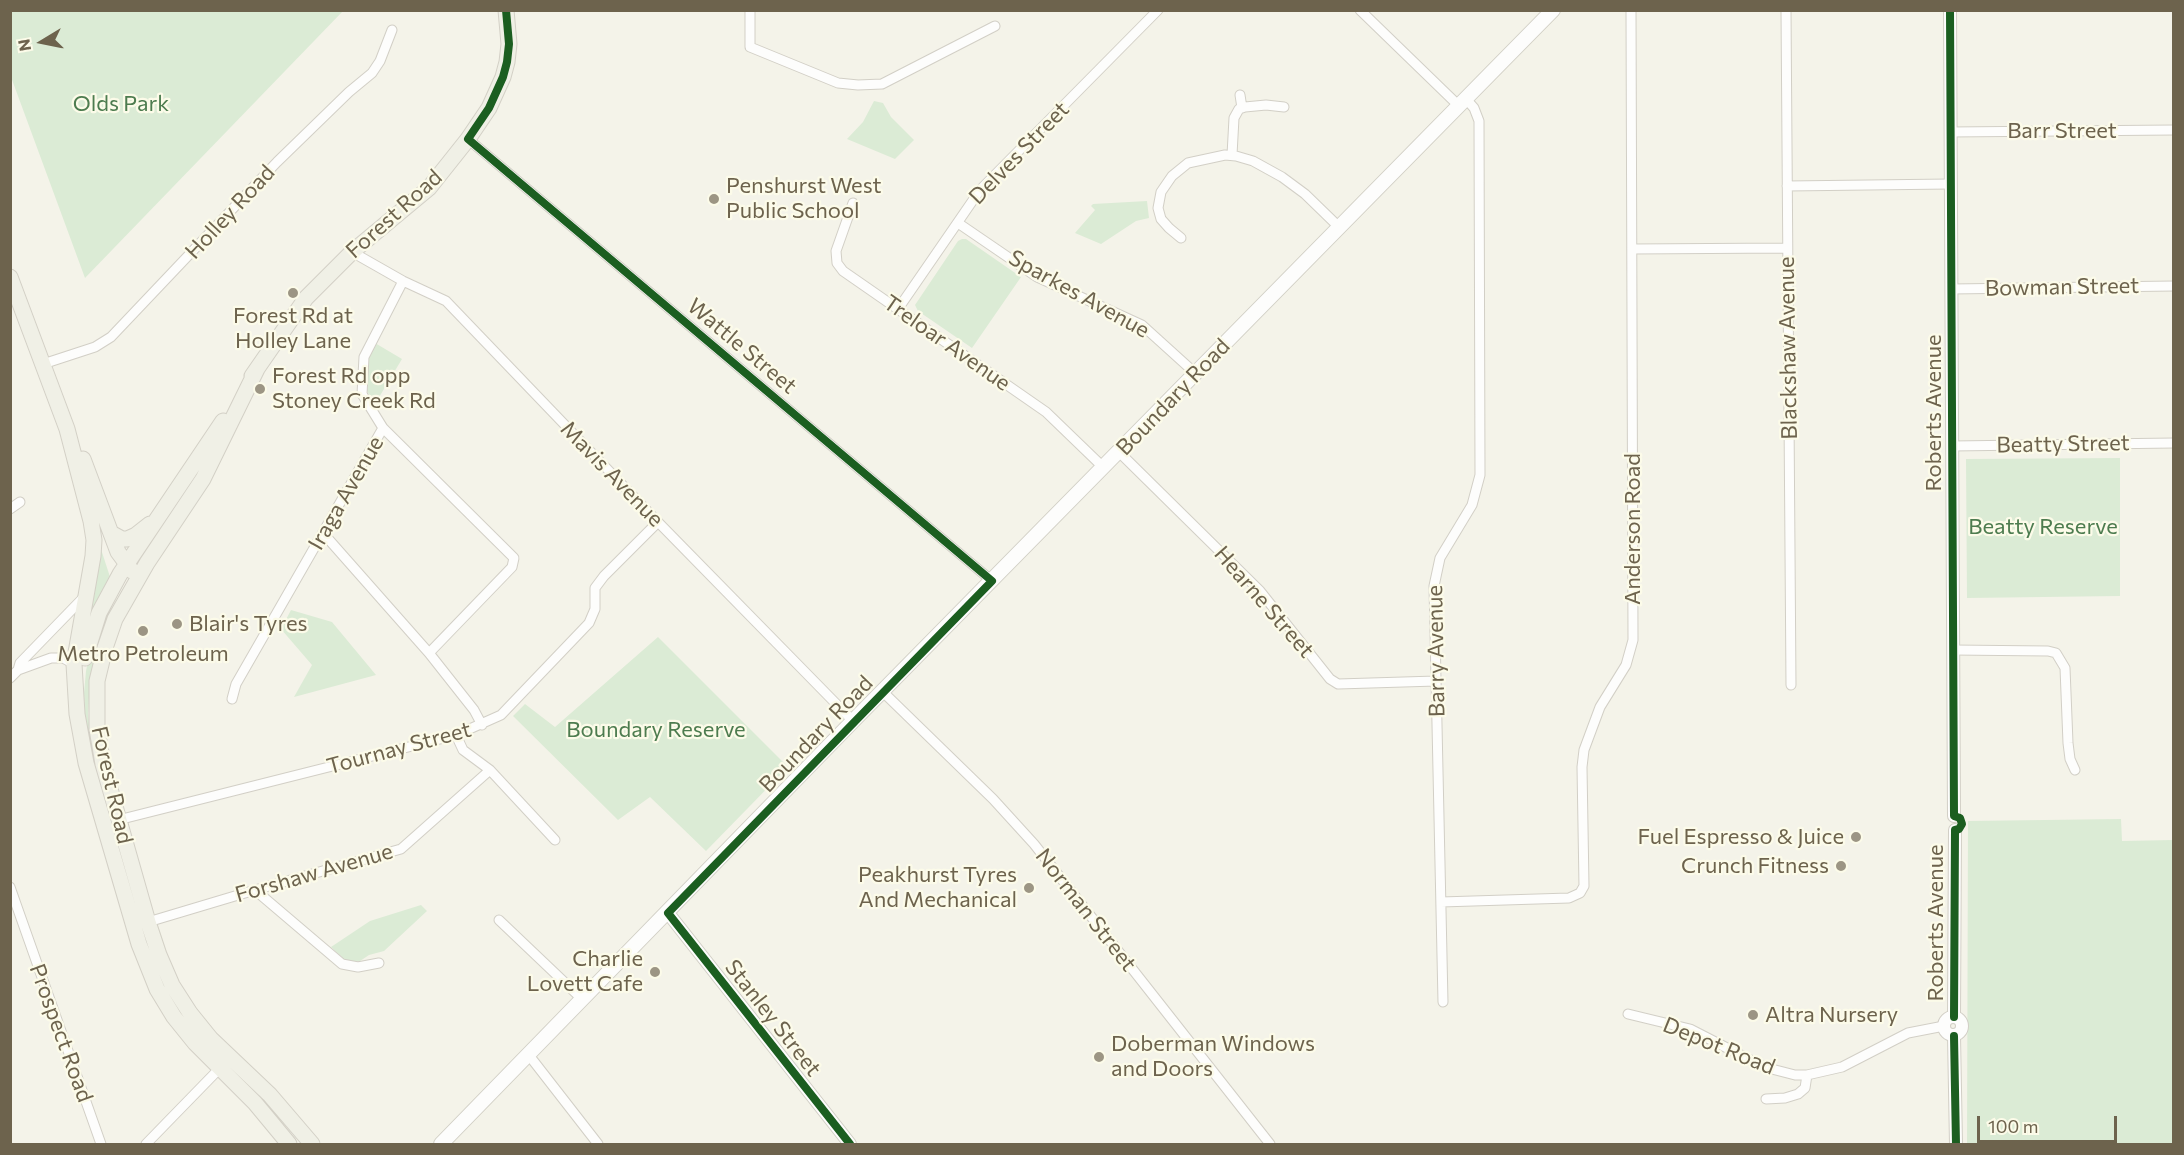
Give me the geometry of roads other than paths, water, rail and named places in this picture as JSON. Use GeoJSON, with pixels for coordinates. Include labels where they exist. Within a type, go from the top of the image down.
{"type":"FeatureCollection","features":[{"type":"Feature","properties":{"kind":"main road","name":"Forest Road"},"geometry":{"type":"LineString","coordinates":[[76,714],[89,639],[99,613],[123,570],[163,513],[256,369],[306,298],[352,252],[429,188],[468,140],[489,108],[505,70],[509,44],[506,10]]}},
{"type":"Feature","properties":{"kind":"main road","name":"Boundary Road"},"geometry":{"type":"LineString","coordinates":[[441,1144],[853,721],[1553,10]]}},
{"type":"Feature","properties":{"kind":"main road"},"geometry":{"type":"LineString","coordinates":[[10,277],[67,429],[82,491],[112,561],[136,582]]}},
{"type":"Feature","properties":{"kind":"main road","name":"Forest Road"},"geometry":{"type":"LineString","coordinates":[[256,369],[203,479],[136,582],[116,619],[105,648],[96,697],[99,747],[148,922],[165,971],[189,1013],[211,1039],[270,1095],[312,1144]]}},
{"type":"Feature","properties":{"kind":"main road"},"geometry":{"type":"LineString","coordinates":[[67,429],[83,460],[123,570]]}},
{"type":"Feature","properties":{"kind":"main road","name":"Forest Road"},"geometry":{"type":"LineString","coordinates":[[82,491],[94,540],[74,664],[76,714],[86,763],[144,960],[157,989],[174,1017],[195,1043],[255,1103],[290,1144]]}},
{"type":"Feature","properties":{"kind":"main road"},"geometry":{"type":"LineString","coordinates":[[111,533],[127,539],[136,535],[163,513]]}},
{"type":"Feature","properties":{"kind":"street"},"geometry":{"type":"LineString","coordinates":[[750,10],[750,47],[838,83],[858,85],[882,84],[995,26]]}},
{"type":"Feature","properties":{"kind":"street","name":"Delves Street"},"geometry":{"type":"LineString","coordinates":[[898,309],[980,190],[1158,10]]}},
{"type":"Feature","properties":{"kind":"street","name":"Barry Avenue"},"geometry":{"type":"LineString","coordinates":[[1360,10],[1462,102],[1474,108],[1479,121],[1480,475],[1472,505],[1444,549],[1437,567],[1434,596],[1443,1002]]}},
{"type":"Feature","properties":{"kind":"street","name":"Anderson Road"},"geometry":{"type":"LineString","coordinates":[[1441,902],[1569,898],[1580,893],[1584,886],[1582,767],[1584,750],[1600,707],[1626,665],[1633,640],[1631,10]]}},
{"type":"Feature","properties":{"kind":"street","name":"Blackshaw Avenue"},"geometry":{"type":"LineString","coordinates":[[1786,10],[1791,685]]}},
{"type":"Feature","properties":{"kind":"street","name":"Roberts Avenue"},"geometry":{"type":"LineString","coordinates":[[1950,10],[1954,816],[1948,823],[1950,828],[1955,830],[1954,1017]]}},
{"type":"Feature","properties":{"kind":"street","name":"Holley Road"},"geometry":{"type":"LineString","coordinates":[[43,364],[95,347],[111,338],[277,162],[349,92],[372,73],[380,61],[392,30]]}},
{"type":"Feature","properties":{"kind":"street"},"geometry":{"type":"LineString","coordinates":[[1240,95],[1242,108]]}},
{"type":"Feature","properties":{"kind":"street"},"geometry":{"type":"LineString","coordinates":[[1232,155],[1234,117],[1237,111],[1242,108],[1266,105],[1284,107]]}},
{"type":"Feature","properties":{"kind":"street","name":"Barr Street"},"geometry":{"type":"LineString","coordinates":[[1950,132],[2174,130]]}},
{"type":"Feature","properties":{"kind":"street","name":"Wattle Street"},"geometry":{"type":"LineString","coordinates":[[468,140],[992,581]]}},
{"type":"Feature","properties":{"kind":"street"},"geometry":{"type":"LineString","coordinates":[[1181,238],[1161,219],[1158,208],[1161,192],[1172,176],[1188,163],[1205,158],[1232,155],[1253,161],[1282,177],[1305,194],[1340,228]]}},
{"type":"Feature","properties":{"kind":"street"},"geometry":{"type":"LineString","coordinates":[[1787,186],[1950,184]]}},
{"type":"Feature","properties":{"kind":"street","name":"Treloar Avenue"},"geometry":{"type":"LineString","coordinates":[[853,203],[836,251],[837,263],[843,272],[1046,412],[1104,468]]}},
{"type":"Feature","properties":{"kind":"street","name":"Sparkes Avenue"},"geometry":{"type":"LineString","coordinates":[[958,223],[1037,277],[1142,325],[1195,374]]}},
{"type":"Feature","properties":{"kind":"street"},"geometry":{"type":"LineString","coordinates":[[1632,249],[1786,248]]}},
{"type":"Feature","properties":{"kind":"street","name":"Mavis Avenue"},"geometry":{"type":"LineString","coordinates":[[352,252],[403,281],[446,301],[853,721]]}},
{"type":"Feature","properties":{"kind":"street","name":"Iraga Avenue"},"geometry":{"type":"LineString","coordinates":[[232,699],[236,684],[383,428],[362,394],[364,357],[403,281]]}},
{"type":"Feature","properties":{"kind":"street","name":"Bowman Street"},"geometry":{"type":"LineString","coordinates":[[1952,289],[2174,286]]}},
{"type":"Feature","properties":{"kind":"street"},"geometry":{"type":"LineString","coordinates":[[383,428],[514,558],[512,567],[429,653]]}},
{"type":"Feature","properties":{"kind":"street","name":"Beatty Street"},"geometry":{"type":"LineString","coordinates":[[1952,446],[2174,442]]}},
{"type":"Feature","properties":{"kind":"street","name":"Hearne Street"},"geometry":{"type":"LineString","coordinates":[[1119,452],[1260,591],[1330,679],[1338,684],[1436,681]]}},
{"type":"Feature","properties":{"kind":"street"},"geometry":{"type":"LineString","coordinates":[[10,509],[20,502]]}},
{"type":"Feature","properties":{"kind":"street","name":"Tournay Street"},"geometry":{"type":"LineString","coordinates":[[118,820],[456,735],[501,715],[589,623],[595,609],[596,588],[604,576],[658,522]]}},
{"type":"Feature","properties":{"kind":"street"},"geometry":{"type":"LineString","coordinates":[[322,533],[429,653],[474,710],[482,725]]}},
{"type":"Feature","properties":{"kind":"street"},"geometry":{"type":"LineString","coordinates":[[18,670],[20,663],[87,594]]}},
{"type":"Feature","properties":{"kind":"street"},"geometry":{"type":"LineString","coordinates":[[1953,650],[2048,651],[2056,654],[2065,669],[2068,743],[2070,759],[2075,770]]}},
{"type":"Feature","properties":{"kind":"street"},"geometry":{"type":"LineString","coordinates":[[10,678],[18,670],[51,658],[63,658],[74,664]]}},
{"type":"Feature","properties":{"kind":"street","name":"Norman Street"},"geometry":{"type":"LineString","coordinates":[[883,692],[993,800],[1034,844],[1270,1144]]}},
{"type":"Feature","properties":{"kind":"street"},"geometry":{"type":"LineString","coordinates":[[456,735],[463,750],[490,770],[555,840]]}},
{"type":"Feature","properties":{"kind":"street","name":"Forshaw Avenue"},"geometry":{"type":"LineString","coordinates":[[148,922],[400,849],[490,770]]}},
{"type":"Feature","properties":{"kind":"street","name":"Prospect Road"},"geometry":{"type":"LineString","coordinates":[[10,887],[101,1144]]}},
{"type":"Feature","properties":{"kind":"street"},"geometry":{"type":"LineString","coordinates":[[255,890],[342,964],[358,967],[379,963]]}},
{"type":"Feature","properties":{"kind":"street","name":"Stanley Street"},"geometry":{"type":"LineString","coordinates":[[668,913],[850,1144]]}},
{"type":"Feature","properties":{"kind":"street"},"geometry":{"type":"LineString","coordinates":[[499,920],[582,999]]}},
{"type":"Feature","properties":{"kind":"street","name":"Depot Road"},"geometry":{"type":"LineString","coordinates":[[1628,1014],[1690,1029],[1773,1071],[1807,1075],[1842,1067],[1908,1033],[1944,1026]]}},
{"type":"Feature","properties":{"kind":"street","name":"Roberts Avenue"},"geometry":{"type":"LineString","coordinates":[[1954,1017],[1960,1019],[1963,1028],[1954,1036],[1948,1034],[1944,1026],[1948,1018],[1954,1017]]}},
{"type":"Feature","properties":{"kind":"street","name":"Roberts Avenue"},"geometry":{"type":"LineString","coordinates":[[1954,1036],[1956,1144]]}},
{"type":"Feature","properties":{"kind":"street"},"geometry":{"type":"LineString","coordinates":[[528,1054],[598,1144]]}},
{"type":"Feature","properties":{"kind":"street"},"geometry":{"type":"LineString","coordinates":[[146,1144],[220,1068]]}},
{"type":"Feature","properties":{"kind":"street"},"geometry":{"type":"LineString","coordinates":[[1766,1100],[1798,1094],[1805,1088],[1807,1075]]}},
{"type":"Feature","properties":{"kind":"place","name":"Penshurst West Public School"},"geometry":{"type":"Point","coordinates":[714,199]}},
{"type":"Feature","properties":{"kind":"place","name":"Forest Rd at Holley Lane"},"geometry":{"type":"Point","coordinates":[293,293]}},
{"type":"Feature","properties":{"kind":"place","name":"Forest Rd opp Stoney Creek Rd"},"geometry":{"type":"Point","coordinates":[260,389]}},
{"type":"Feature","properties":{"kind":"place","name":"Blair's Tyres"},"geometry":{"type":"Point","coordinates":[177,624]}},
{"type":"Feature","properties":{"kind":"place","name":"Metro Petroleum"},"geometry":{"type":"Point","coordinates":[143,631]}},
{"type":"Feature","properties":{"kind":"place","name":"Fuel Espresso & Juice"},"geometry":{"type":"Point","coordinates":[1856,837]}},
{"type":"Feature","properties":{"kind":"place","name":"Crunch Fitness"},"geometry":{"type":"Point","coordinates":[1841,866]}},
{"type":"Feature","properties":{"kind":"place","name":"Peakhurst Tyres And Mechanical"},"geometry":{"type":"Point","coordinates":[1029,888]}},
{"type":"Feature","properties":{"kind":"place","name":"Charlie Lovett Cafe"},"geometry":{"type":"Point","coordinates":[655,972]}},
{"type":"Feature","properties":{"kind":"place","name":"Altra Nursery"},"geometry":{"type":"Point","coordinates":[1753,1015]}},
{"type":"Feature","properties":{"kind":"place","name":"Doberman Windows and Doors"},"geometry":{"type":"Point","coordinates":[1099,1057]}},
{"type":"Feature","properties":{"kind":"park label","name":"Olds Park"},"geometry":{"type":"Point","coordinates":[121,104]}},
{"type":"Feature","properties":{"kind":"park label","name":"Beatty Reserve"},"geometry":{"type":"Point","coordinates":[2043,527]}},
{"type":"Feature","properties":{"kind":"park label","name":"Boundary Reserve"},"geometry":{"type":"Point","coordinates":[656,730]}}]}
